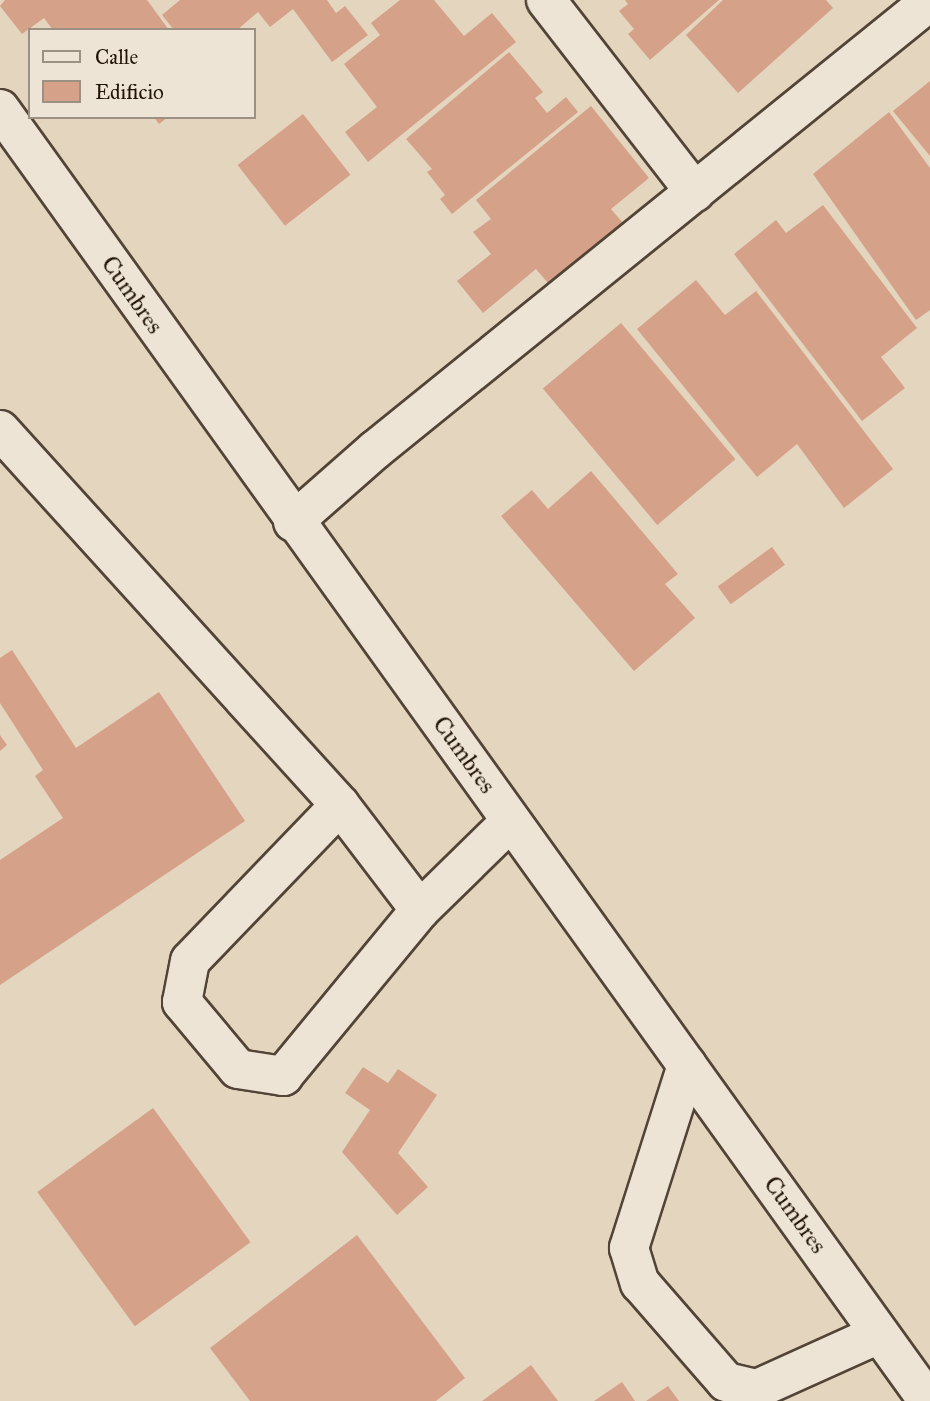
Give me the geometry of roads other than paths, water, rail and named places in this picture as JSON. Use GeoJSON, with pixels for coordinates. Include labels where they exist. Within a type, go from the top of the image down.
{"type":"FeatureCollection","features":[{"type":"Feature","properties":{"kind":"street"},"geometry":{"type":"LineString","coordinates":[[545,0],[695,192]]}},
{"type":"Feature","properties":{"kind":"street"},"geometry":{"type":"LineString","coordinates":[[293,522],[930,1]]}},
{"type":"Feature","properties":{"kind":"street","name":"Cumbres"},"geometry":{"type":"LineString","coordinates":[[0,109],[293,522],[928,1401]]}},
{"type":"Feature","properties":{"kind":"street"},"geometry":{"type":"LineString","coordinates":[[0,430],[340,805],[420,910]]}},
{"type":"Feature","properties":{"kind":"street"},"geometry":{"type":"LineString","coordinates":[[340,805],[190,961],[182,1002],[238,1069],[283,1076],[420,910],[511,821]]}},
{"type":"Feature","properties":{"kind":"street"},"geometry":{"type":"LineString","coordinates":[[687,1065],[629,1248],[639,1283],[726,1382],[757,1389],[879,1334]]}}]}
